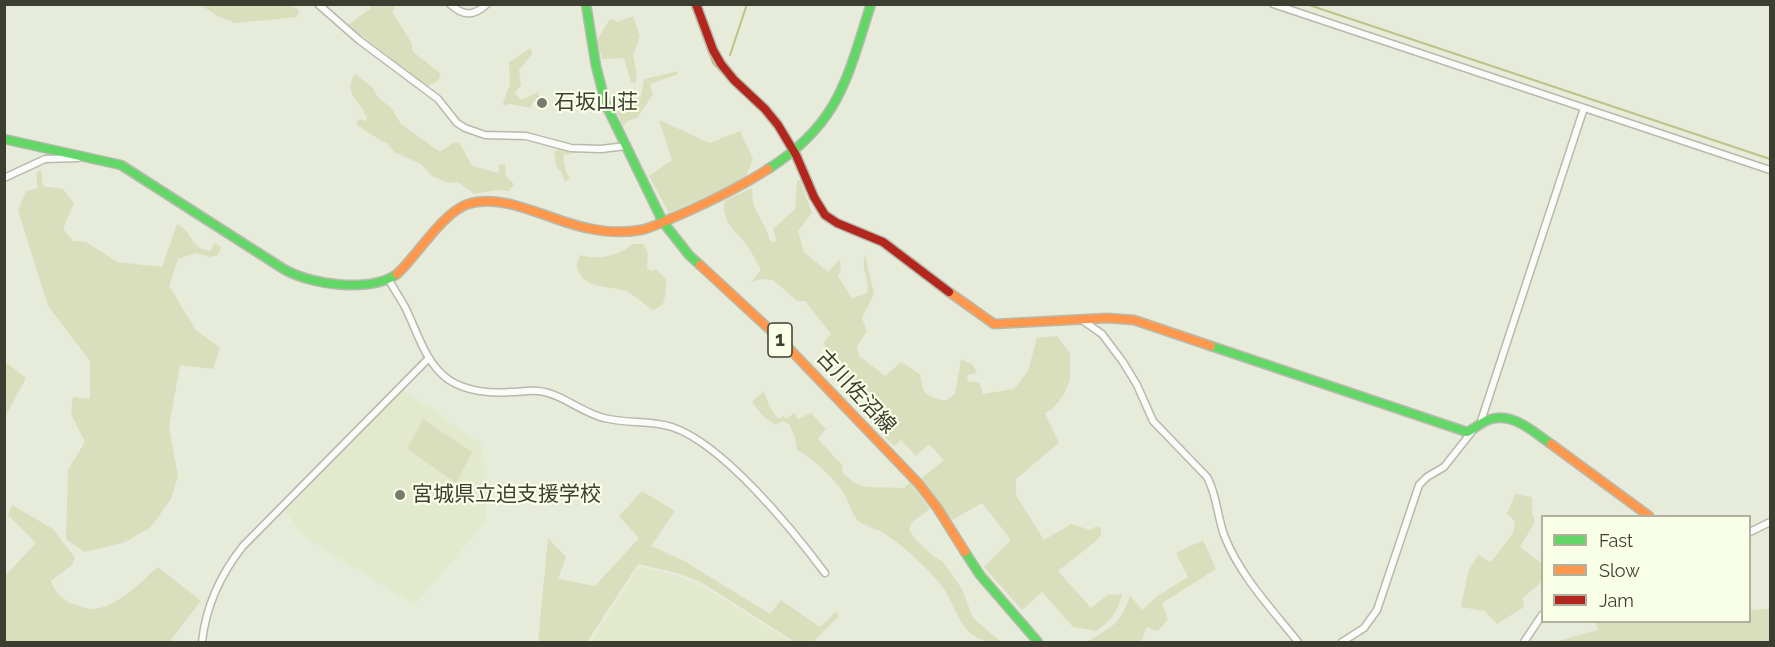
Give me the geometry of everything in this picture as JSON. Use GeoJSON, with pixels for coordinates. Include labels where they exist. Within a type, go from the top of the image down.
{"type":"FeatureCollection","features":[{"type":"Feature","properties":{"kind":"street"},"geometry":{"type":"LineString","coordinates":[[318,4],[359,40],[431,93],[457,123],[465,128],[485,135],[526,136],[572,147],[601,149],[626,146]]}},
{"type":"Feature","properties":{"kind":"street"},"geometry":{"type":"LineString","coordinates":[[450,4],[469,15],[487,4]]}},
{"type":"Feature","properties":{"kind":"street","name":"古川佐沼線"},"geometry":{"type":"LineString","coordinates":[[586,4],[601,87],[610,114],[663,222],[689,255],[780,339],[919,484],[938,508],[980,575],[1038,642]]}},
{"type":"Feature","properties":{"kind":"street"},"geometry":{"type":"LineString","coordinates":[[696,4],[721,64],[764,106],[794,152],[819,207],[826,216],[833,222],[872,235],[883,242],[986,320],[994,324],[1122,318],[1146,323],[1467,432],[1477,426],[1504,417],[1521,423],[1648,515]]}},
{"type":"Feature","properties":{"kind":"street"},"geometry":{"type":"LineString","coordinates":[[4,139],[121,165],[280,267],[298,276],[327,282],[361,284],[389,280],[402,271],[449,216],[467,203],[483,201],[507,204],[568,224],[611,233],[644,230],[748,182],[794,152],[822,123],[839,96],[871,4]]}},
{"type":"Feature","properties":{"kind":"street"},"geometry":{"type":"LineString","coordinates":[[1273,4],[1770,170]]}},
{"type":"Feature","properties":{"kind":"street"},"geometry":{"type":"LineString","coordinates":[[1342,642],[1364,628],[1377,610],[1419,485],[1427,477],[1444,467],[1477,426],[1584,108]]}},
{"type":"Feature","properties":{"kind":"street"},"geometry":{"type":"LineString","coordinates":[[4,178],[45,159],[67,157],[100,159]]}},
{"type":"Feature","properties":{"kind":"street"},"geometry":{"type":"LineString","coordinates":[[389,280],[429,358],[448,379],[468,389],[496,393],[539,391],[592,415],[606,419],[662,425],[688,435],[720,456],[740,476],[797,537],[825,573]]}},
{"type":"Feature","properties":{"kind":"street"},"geometry":{"type":"LineString","coordinates":[[1082,320],[1102,334],[1137,385],[1154,421],[1207,477],[1214,494],[1224,535],[1241,570],[1298,642]]}},
{"type":"Feature","properties":{"kind":"street"},"geometry":{"type":"LineString","coordinates":[[202,642],[209,604],[232,560],[243,546],[429,358]]}},
{"type":"Feature","properties":{"kind":"street"},"geometry":{"type":"LineString","coordinates":[[1751,531],[1770,522]]}},
{"type":"Feature","properties":{"kind":"street"},"geometry":{"type":"LineString","coordinates":[[1524,642],[1541,616]]}},
{"type":"Feature","properties":{"kind":"shaded area"},"geometry":{"type":"Polygon","coordinates":[[[201,5],[290,5],[299,10],[297,17],[235,23],[217,16],[201,5]]]}},
{"type":"Feature","properties":{"kind":"shaded area"},"geometry":{"type":"Polygon","coordinates":[[[369,5],[392,5],[395,9],[392,11],[412,44],[412,51],[441,74],[438,81],[427,86],[348,25],[371,8],[369,5]]]}},
{"type":"Feature","properties":{"kind":"shaded area"},"geometry":{"type":"Polygon","coordinates":[[[633,16],[640,37],[633,55],[637,76],[635,84],[631,82],[624,58],[602,59],[597,40],[610,19],[618,22],[633,16]]]}},
{"type":"Feature","properties":{"kind":"shaded area"},"geometry":{"type":"Polygon","coordinates":[[[531,48],[532,54],[519,70],[521,85],[515,93],[521,100],[538,92],[539,98],[530,108],[510,104],[504,106],[510,84],[509,62],[531,48]]]}},
{"type":"Feature","properties":{"kind":"shaded area"},"geometry":{"type":"Polygon","coordinates":[[[679,71],[676,75],[650,84],[653,94],[637,118],[628,121],[623,126],[617,112],[641,96],[644,79],[679,71]]]}},
{"type":"Feature","properties":{"kind":"shaded area"},"geometry":{"type":"Polygon","coordinates":[[[355,74],[373,88],[377,96],[392,109],[401,124],[440,152],[451,144],[459,142],[472,166],[499,173],[499,165],[505,164],[506,176],[514,184],[509,191],[495,190],[475,194],[457,182],[448,183],[432,176],[421,164],[394,152],[387,143],[357,125],[357,121],[360,119],[366,121],[367,118],[351,92],[351,81],[355,74]]]}},
{"type":"Feature","properties":{"kind":"shaded area"},"geometry":{"type":"Polygon","coordinates":[[[659,120],[710,143],[740,131],[753,159],[745,179],[669,213],[649,176],[672,160],[659,120]]]}},
{"type":"Feature","properties":{"kind":"shaded area"},"geometry":{"type":"Polygon","coordinates":[[[559,148],[580,152],[563,155],[566,173],[570,178],[565,182],[561,171],[557,169],[554,152],[559,148]]]}},
{"type":"Feature","properties":{"kind":"shaded area"},"geometry":{"type":"Polygon","coordinates":[[[41,170],[43,186],[63,189],[74,203],[63,229],[73,241],[86,242],[117,262],[162,267],[177,224],[203,249],[210,251],[215,243],[221,247],[218,255],[209,257],[196,253],[178,259],[169,286],[196,330],[220,348],[213,369],[180,365],[169,427],[178,476],[171,499],[151,527],[123,543],[84,552],[66,539],[68,470],[85,442],[71,414],[73,397],[90,399],[90,361],[48,306],[18,210],[26,191],[38,188],[36,173],[41,170]]]}},
{"type":"Feature","properties":{"kind":"shaded area"},"geometry":{"type":"Polygon","coordinates":[[[800,180],[812,213],[798,231],[804,252],[828,272],[840,259],[841,268],[838,276],[852,298],[867,293],[865,255],[874,294],[862,318],[867,331],[857,347],[859,356],[885,376],[901,362],[920,374],[926,393],[945,401],[955,394],[961,359],[973,365],[977,373],[967,375],[968,382],[979,382],[983,394],[1014,389],[1028,371],[1037,338],[1057,336],[1070,353],[1070,380],[1063,396],[1053,408],[1045,413],[1059,443],[1016,479],[1016,495],[1044,540],[1071,524],[1090,530],[1097,526],[1101,528],[1101,535],[1096,541],[1058,571],[1091,608],[1108,595],[1122,594],[1113,616],[1096,631],[1073,627],[1042,592],[1022,610],[984,567],[1011,540],[982,503],[952,520],[922,478],[944,460],[929,444],[916,456],[901,440],[894,446],[882,434],[890,425],[869,404],[867,394],[858,386],[853,386],[842,374],[844,371],[828,355],[824,342],[831,334],[805,301],[797,301],[773,280],[761,279],[751,282],[761,270],[749,248],[728,222],[724,201],[752,188],[754,206],[769,240],[774,243],[776,240],[773,229],[795,209],[797,181],[800,180]]]}},
{"type":"Feature","properties":{"kind":"shaded area"},"geometry":{"type":"Polygon","coordinates":[[[633,244],[643,244],[648,253],[647,269],[651,271],[656,269],[666,279],[663,304],[654,310],[626,291],[588,282],[578,270],[577,261],[581,255],[608,256],[633,244]]]}},
{"type":"Feature","properties":{"kind":"shaded area"},"geometry":{"type":"Polygon","coordinates":[[[7,363],[26,378],[5,417],[4,369],[7,363]]]}},
{"type":"Feature","properties":{"kind":"shaded area","name":"宮城県立迫支援学校"},"geometry":{"type":"Polygon","coordinates":[[[402,389],[482,444],[486,500],[486,521],[415,605],[306,538],[285,511],[402,389]]]}},
{"type":"Feature","properties":{"kind":"shaded area"},"geometry":{"type":"Polygon","coordinates":[[[764,391],[778,419],[784,416],[786,419],[794,413],[798,419],[811,413],[826,429],[818,439],[842,465],[843,473],[854,483],[866,487],[904,488],[910,482],[930,509],[912,522],[909,530],[916,540],[943,562],[962,589],[973,618],[1001,642],[986,641],[975,637],[961,622],[945,590],[925,567],[885,534],[857,519],[844,494],[834,481],[816,463],[797,450],[795,437],[789,424],[783,421],[775,425],[763,416],[752,402],[764,391]]]}},
{"type":"Feature","properties":{"kind":"shaded area"},"geometry":{"type":"Polygon","coordinates":[[[423,419],[472,452],[456,483],[407,449],[423,419]]]}},
{"type":"Feature","properties":{"kind":"shaded area"},"geometry":{"type":"Polygon","coordinates":[[[642,491],[675,511],[651,546],[686,562],[770,614],[781,600],[820,627],[837,611],[838,617],[813,642],[795,642],[701,582],[677,573],[638,564],[587,642],[538,642],[548,538],[566,557],[558,579],[595,586],[639,538],[619,516],[642,491]]]}},
{"type":"Feature","properties":{"kind":"shaded area"},"geometry":{"type":"Polygon","coordinates":[[[1515,494],[1532,497],[1532,513],[1535,522],[1520,547],[1541,563],[1541,582],[1523,598],[1524,607],[1497,624],[1485,611],[1461,607],[1468,572],[1478,555],[1491,562],[1513,533],[1515,521],[1507,514],[1515,494]]]}},
{"type":"Feature","properties":{"kind":"shaded area"},"geometry":{"type":"Polygon","coordinates":[[[12,505],[53,529],[75,558],[72,565],[51,581],[59,595],[65,600],[91,609],[110,605],[128,594],[158,567],[201,601],[169,642],[5,642],[5,576],[36,543],[8,515],[12,505]]]}},
{"type":"Feature","properties":{"kind":"shaded area"},"geometry":{"type":"Polygon","coordinates":[[[1203,540],[1216,569],[1162,603],[1168,619],[1158,631],[1147,627],[1141,642],[1086,642],[1119,619],[1130,595],[1142,610],[1156,597],[1188,577],[1176,553],[1203,540]]]}},
{"type":"Feature","properties":{"kind":"shaded area"},"geometry":{"type":"Polygon","coordinates":[[[640,567],[677,576],[702,586],[791,642],[591,642],[640,567]]]}},
{"type":"Feature","properties":{"kind":"shaded area"},"geometry":{"type":"Polygon","coordinates":[[[1770,609],[1770,642],[1554,642],[1598,630],[1595,623],[1751,623],[1751,610],[1770,609]]]}},
{"type":"Feature","properties":{"kind":"waterway"},"geometry":{"type":"LineString","coordinates":[[691,4],[713,63],[732,83]]}},
{"type":"Feature","properties":{"kind":"waterway"},"geometry":{"type":"LineString","coordinates":[[730,55],[747,4]]}},
{"type":"Feature","properties":{"kind":"waterway"},"geometry":{"type":"LineString","coordinates":[[1306,4],[1770,159]]}},
{"type":"Feature","properties":{"kind":"traffic: fast"},"geometry":{"type":"LineString","coordinates":[[586,4],[596,66],[606,105],[663,222],[689,255],[700,265]]}},
{"type":"Feature","properties":{"kind":"traffic: fast"},"geometry":{"type":"LineString","coordinates":[[768,169],[811,135],[837,98],[855,55],[871,4]]}},
{"type":"Feature","properties":{"kind":"traffic: fast"},"geometry":{"type":"LineString","coordinates":[[4,139],[121,165],[282,268],[308,279],[356,285],[385,280],[397,274]]}},
{"type":"Feature","properties":{"kind":"traffic: fast"},"geometry":{"type":"LineString","coordinates":[[1211,346],[1467,432],[1488,420],[1497,418],[1513,420],[1551,444]]}},
{"type":"Feature","properties":{"kind":"traffic: fast"},"geometry":{"type":"LineString","coordinates":[[965,552],[980,575],[1038,642]]}},
{"type":"Feature","properties":{"kind":"traffic: slow"},"geometry":{"type":"LineString","coordinates":[[397,274],[449,216],[468,204],[482,201],[512,204],[587,228],[614,232],[634,231],[654,226],[699,206],[768,169]]}},
{"type":"Feature","properties":{"kind":"traffic: slow"},"geometry":{"type":"LineString","coordinates":[[700,265],[780,339],[919,484],[965,552]]}},
{"type":"Feature","properties":{"kind":"traffic: slow"},"geometry":{"type":"LineString","coordinates":[[949,292],[994,324],[1107,318],[1134,320],[1211,346]]}},
{"type":"Feature","properties":{"kind":"traffic: slow"},"geometry":{"type":"LineString","coordinates":[[1551,444],[1648,515]]}},
{"type":"Feature","properties":{"kind":"traffic: jam"},"geometry":{"type":"LineString","coordinates":[[696,4],[713,50],[721,64],[778,125],[796,155],[814,197],[825,215],[837,223],[883,242],[949,292]]}},
{"type":"Feature","properties":{"kind":"place","name":"石坂山荘"},"geometry":{"type":"Point","coordinates":[542,103]}},
{"type":"Feature","properties":{"kind":"place","name":"宮城県立迫支援学校"},"geometry":{"type":"Point","coordinates":[400,495]}}]}
